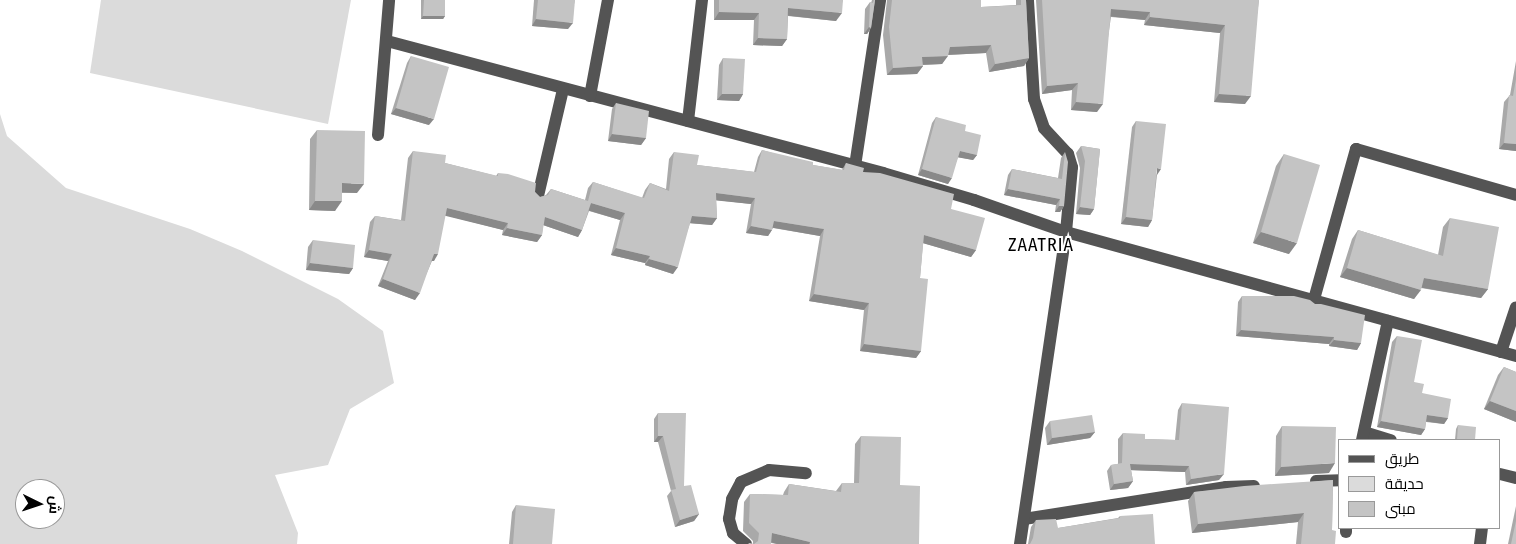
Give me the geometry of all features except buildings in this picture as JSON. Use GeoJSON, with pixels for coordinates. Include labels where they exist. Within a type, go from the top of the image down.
{"type":"FeatureCollection","features":[{"type":"Feature","properties":{"kind":"street"},"geometry":{"type":"LineString","coordinates":[[378,135],[389,0]]}},
{"type":"Feature","properties":{"kind":"street"},"geometry":{"type":"LineString","coordinates":[[590,96],[608,0]]}},
{"type":"Feature","properties":{"kind":"street"},"geometry":{"type":"LineString","coordinates":[[688,121],[702,0]]}},
{"type":"Feature","properties":{"kind":"street"},"geometry":{"type":"LineString","coordinates":[[855,166],[880,0]]}},
{"type":"Feature","properties":{"kind":"street"},"geometry":{"type":"LineString","coordinates":[[1020,544],[1066,232],[1072,167],[1068,154],[1044,128],[1034,99],[1028,0]]}},
{"type":"Feature","properties":{"kind":"street"},"geometry":{"type":"LineString","coordinates":[[387,41],[855,166],[974,200],[1066,232],[1313,302],[1516,356]]}},
{"type":"Feature","properties":{"kind":"street"},"geometry":{"type":"LineString","coordinates":[[538,196],[563,89]]}},
{"type":"Feature","properties":{"kind":"street"},"geometry":{"type":"LineString","coordinates":[[1313,302],[1356,149],[1516,195]]}},
{"type":"Feature","properties":{"kind":"street"},"geometry":{"type":"LineString","coordinates":[[1501,352],[1516,307]]}},
{"type":"Feature","properties":{"kind":"street"},"geometry":{"type":"LineString","coordinates":[[1384,439],[1363,436],[1388,321]]}},
{"type":"Feature","properties":{"kind":"street"},"geometry":{"type":"LineString","coordinates":[[746,544],[733,533],[729,519],[732,499],[741,482],[769,470],[806,473]]}},
{"type":"Feature","properties":{"kind":"street"},"geometry":{"type":"LineString","coordinates":[[1501,474],[1516,478]]}},
{"type":"Feature","properties":{"kind":"street"},"geometry":{"type":"LineString","coordinates":[[1302,482],[1338,480]]}},
{"type":"Feature","properties":{"kind":"street"},"geometry":{"type":"LineString","coordinates":[[1024,519],[1226,487],[1264,485]]}},
{"type":"Feature","properties":{"kind":"street"},"geometry":{"type":"LineString","coordinates":[[1480,544],[1482,529]]}},
{"type":"Feature","properties":{"kind":"green space"},"geometry":{"type":"Polygon","coordinates":[[[101,0],[351,0],[328,124],[90,73],[101,0]]]}},
{"type":"Feature","properties":{"kind":"green space"},"geometry":{"type":"Polygon","coordinates":[[[0,114],[7,136],[66,188],[190,229],[242,251],[338,299],[383,331],[394,383],[350,409],[328,465],[275,475],[298,533],[297,544],[0,544],[0,114]]]}},
{"type":"Feature","properties":{"kind":"district","name":"ZAATRIA"},"geometry":{"type":"Point","coordinates":[1041,245]}}]}
